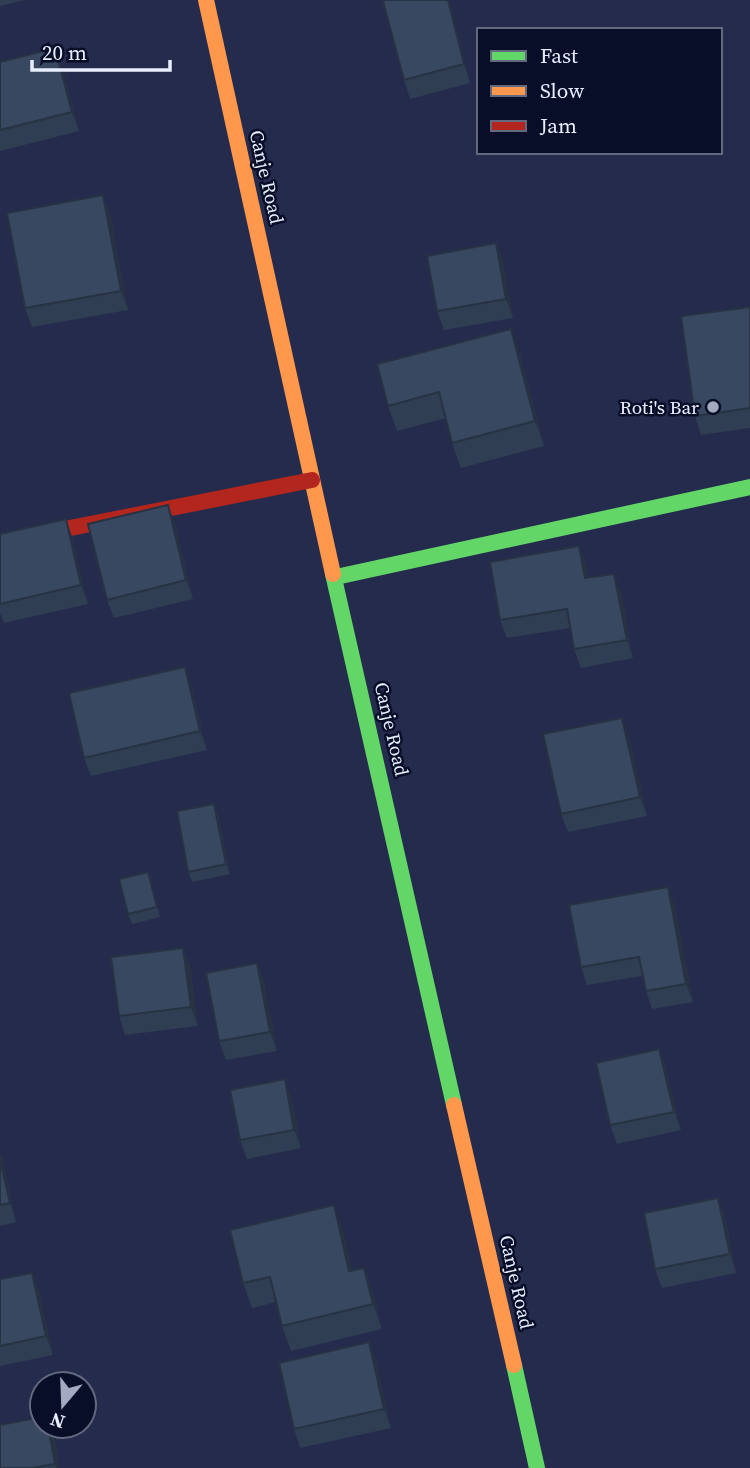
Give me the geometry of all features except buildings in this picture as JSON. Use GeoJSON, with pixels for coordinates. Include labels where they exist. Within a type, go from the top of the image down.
{"type":"FeatureCollection","features":[{"type":"Feature","properties":{"kind":"street","name":"Canje Road"},"geometry":{"type":"LineString","coordinates":[[206,0],[312,480],[537,1468]]}},
{"type":"Feature","properties":{"kind":"street"},"geometry":{"type":"LineString","coordinates":[[0,542],[312,480]]}},
{"type":"Feature","properties":{"kind":"street"},"geometry":{"type":"LineString","coordinates":[[336,577],[750,487]]}},
{"type":"Feature","properties":{"kind":"traffic: fast"},"geometry":{"type":"LineString","coordinates":[[336,577],[750,487]]}},
{"type":"Feature","properties":{"kind":"traffic: fast"},"geometry":{"type":"LineString","coordinates":[[333,574],[454,1105]]}},
{"type":"Feature","properties":{"kind":"traffic: fast"},"geometry":{"type":"LineString","coordinates":[[514,1365],[537,1468]]}},
{"type":"Feature","properties":{"kind":"traffic: slow"},"geometry":{"type":"LineString","coordinates":[[206,0],[333,574]]}},
{"type":"Feature","properties":{"kind":"traffic: slow"},"geometry":{"type":"LineString","coordinates":[[454,1105],[514,1365]]}},
{"type":"Feature","properties":{"kind":"traffic: jam"},"geometry":{"type":"LineString","coordinates":[[0,542],[312,480]]}},
{"type":"Feature","properties":{"kind":"place","name":"Roti's Bar"},"geometry":{"type":"Point","coordinates":[713,407]}}]}
